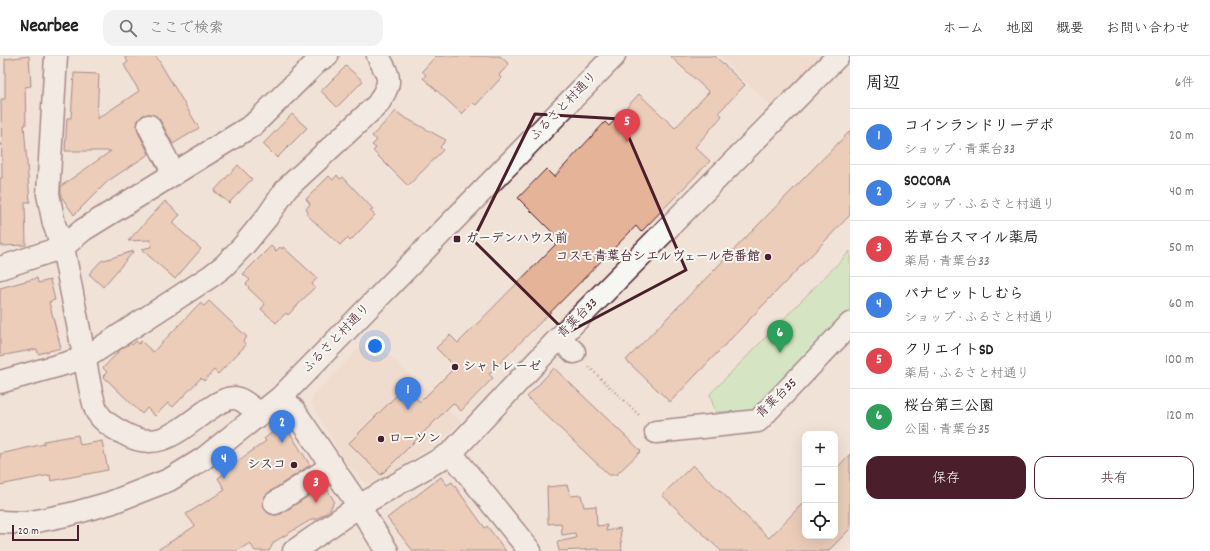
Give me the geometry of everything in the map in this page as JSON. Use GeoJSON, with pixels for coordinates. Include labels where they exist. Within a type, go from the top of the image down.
{"type":"FeatureCollection","features":[{"type":"Feature","properties":{"kind":"street"},"geometry":{"type":"LineString","coordinates":[[56,56],[48,194],[54,224],[63,247],[97,412],[108,425],[131,438],[150,442],[167,438],[217,403],[235,398],[244,402],[260,414]]}},
{"type":"Feature","properties":{"kind":"street"},"geometry":{"type":"LineString","coordinates":[[0,268],[63,247],[83,230],[253,125],[319,60],[328,56]]}},
{"type":"Feature","properties":{"kind":"street"},"geometry":{"type":"LineString","coordinates":[[0,382],[85,358],[224,266],[267,217],[286,188],[378,104],[388,86],[388,74],[378,56]]}},
{"type":"Feature","properties":{"kind":"street","name":"ふるさと村通り"},"geometry":{"type":"LineString","coordinates":[[0,522],[27,523],[71,514],[110,503],[169,480],[202,460],[281,397],[614,56]]}},
{"type":"Feature","properties":{"kind":"street","name":"青葉台33"},"geometry":{"type":"LineString","coordinates":[[294,551],[360,506],[451,453],[567,345],[838,56]]}},
{"type":"Feature","properties":{"kind":"street"},"geometry":{"type":"LineString","coordinates":[[149,126],[174,174]]}},
{"type":"Feature","properties":{"kind":"street","name":"青葉台35"},"geometry":{"type":"LineString","coordinates":[[656,432],[758,421],[850,324]]}},
{"type":"Feature","properties":{"kind":"street"},"geometry":{"type":"LineString","coordinates":[[281,397],[293,409],[360,506],[387,551]]}},
{"type":"Feature","properties":{"kind":"street"},"geometry":{"type":"LineString","coordinates":[[451,453],[530,551]]}},
{"type":"Feature","properties":{"kind":"street"},"geometry":{"type":"LineString","coordinates":[[275,503],[332,466]]}},
{"type":"Feature","properties":{"kind":"path"},"geometry":{"type":"LineString","coordinates":[[567,345],[656,432]]}},
{"type":"Feature","properties":{"kind":"highlighted area"},"geometry":{"type":"Polygon","coordinates":[[[535,114],[621,119],[686,270],[567,333],[473,240],[535,114]]]}},
{"type":"Feature","properties":{"kind":"shaded area"},"geometry":{"type":"Polygon","coordinates":[[[720,56],[824,56],[772,107],[720,56]]]}},
{"type":"Feature","properties":{"kind":"shaded area"},"geometry":{"type":"Polygon","coordinates":[[[370,337],[460,422],[445,437],[381,480],[366,484],[344,460],[312,404],[313,396],[370,337]]]}},
{"type":"Feature","properties":{"kind":"green space"},"geometry":{"type":"Polygon","coordinates":[[[850,251],[850,311],[754,411],[715,412],[710,394],[850,251]]]}},
{"type":"Feature","properties":{"kind":"building"},"geometry":{"type":"Polygon","coordinates":[[[29,56],[31,86],[25,87],[26,125],[24,125],[30,202],[25,202],[26,245],[1,246],[1,99],[5,99],[5,59],[29,56]]]}},
{"type":"Feature","properties":{"kind":"building"},"geometry":{"type":"Polygon","coordinates":[[[124,56],[156,56],[199,128],[173,144],[160,120],[156,116],[150,114],[143,115],[138,120],[137,126],[138,132],[149,154],[108,181],[74,215],[61,196],[61,186],[111,151],[65,151],[67,118],[71,118],[74,73],[99,74],[97,119],[139,91],[124,65],[128,62],[124,56]]]}},
{"type":"Feature","properties":{"kind":"building"},"geometry":{"type":"Polygon","coordinates":[[[436,56],[500,56],[509,64],[499,75],[501,78],[476,105],[473,103],[462,114],[423,78],[426,75],[422,71],[436,56]]]}},
{"type":"Feature","properties":{"kind":"building"},"geometry":{"type":"Polygon","coordinates":[[[670,56],[715,56],[745,85],[719,112],[722,116],[695,147],[710,161],[641,232],[636,226],[489,374],[493,378],[461,411],[453,403],[381,475],[349,443],[405,387],[420,402],[455,367],[436,348],[450,335],[458,343],[560,240],[518,198],[546,169],[554,177],[605,122],[609,126],[639,94],[675,128],[709,92],[670,56]]]}},
{"type":"Feature","properties":{"kind":"building"},"geometry":{"type":"Polygon","coordinates":[[[346,66],[363,81],[337,107],[321,91],[346,66]]]}},
{"type":"Feature","properties":{"kind":"building"},"geometry":{"type":"Polygon","coordinates":[[[396,111],[402,116],[446,140],[440,147],[443,150],[408,186],[373,151],[376,148],[372,145],[377,140],[372,136],[396,111]]]}},
{"type":"Feature","properties":{"kind":"building"},"geometry":{"type":"Polygon","coordinates":[[[292,114],[307,128],[277,158],[263,144],[292,114]]]}},
{"type":"Feature","properties":{"kind":"building","name":"コスモ青葉台シエルヴェール壱番館"},"geometry":{"type":"Polygon","coordinates":[[[850,131],[850,215],[670,402],[626,360],[850,131]]]}},
{"type":"Feature","properties":{"kind":"building"},"geometry":{"type":"Polygon","coordinates":[[[238,165],[252,179],[229,203],[214,191],[238,165]]]}},
{"type":"Feature","properties":{"kind":"building"},"geometry":{"type":"Polygon","coordinates":[[[337,175],[340,179],[343,177],[373,209],[370,211],[375,215],[350,241],[347,238],[340,245],[306,214],[308,212],[306,209],[310,204],[306,199],[329,176],[333,180],[337,175]]]}},
{"type":"Feature","properties":{"kind":"building"},"geometry":{"type":"Polygon","coordinates":[[[165,201],[180,215],[172,223],[201,249],[175,279],[141,249],[151,247],[150,240],[128,241],[165,201]]]}},
{"type":"Feature","properties":{"kind":"building"},"geometry":{"type":"Polygon","coordinates":[[[271,246],[276,251],[280,247],[282,249],[283,247],[317,278],[312,284],[315,287],[288,315],[286,313],[276,323],[261,309],[265,304],[248,288],[249,287],[246,284],[250,280],[243,274],[271,246]]]}},
{"type":"Feature","properties":{"kind":"building"},"geometry":{"type":"Polygon","coordinates":[[[134,251],[103,287],[89,274],[101,261],[134,251]]]}},
{"type":"Feature","properties":{"kind":"building"},"geometry":{"type":"Polygon","coordinates":[[[37,278],[38,283],[50,280],[55,300],[49,302],[61,348],[38,354],[37,349],[0,356],[0,288],[37,278]]]}},
{"type":"Feature","properties":{"kind":"building"},"geometry":{"type":"Polygon","coordinates":[[[209,301],[247,337],[243,341],[246,345],[218,374],[214,370],[204,381],[201,378],[173,407],[168,403],[155,416],[147,408],[142,414],[103,376],[107,372],[103,368],[121,349],[130,343],[132,345],[136,341],[139,344],[141,341],[153,352],[200,303],[204,306],[209,301]]]}},
{"type":"Feature","properties":{"kind":"building"},"geometry":{"type":"Polygon","coordinates":[[[554,368],[641,451],[616,475],[609,475],[527,397],[554,368]]]}},
{"type":"Feature","properties":{"kind":"building"},"geometry":{"type":"Polygon","coordinates":[[[275,430],[288,430],[310,465],[268,493],[264,498],[263,503],[265,510],[270,514],[281,514],[325,485],[334,501],[330,510],[315,520],[314,518],[274,542],[269,551],[255,551],[250,543],[237,551],[156,551],[195,526],[186,514],[225,490],[218,478],[236,465],[235,463],[266,441],[264,439],[275,430]]]}},
{"type":"Feature","properties":{"kind":"building"},"geometry":{"type":"Polygon","coordinates":[[[78,435],[80,445],[102,441],[108,470],[51,481],[50,475],[0,485],[0,454],[44,444],[44,441],[78,435]]]}},
{"type":"Feature","properties":{"kind":"building"},"geometry":{"type":"Polygon","coordinates":[[[850,454],[850,529],[828,551],[721,551],[662,495],[693,465],[769,538],[802,504],[802,539],[838,539],[838,467],[850,454]]]}},
{"type":"Feature","properties":{"kind":"building"},"geometry":{"type":"Polygon","coordinates":[[[441,477],[447,485],[452,482],[485,528],[487,526],[506,551],[413,551],[387,518],[441,477]]]}},
{"type":"Feature","properties":{"kind":"building"},"geometry":{"type":"Polygon","coordinates":[[[567,485],[571,496],[581,495],[584,507],[596,506],[597,526],[607,525],[606,531],[620,528],[622,551],[599,551],[599,549],[559,551],[557,542],[576,538],[575,533],[562,535],[561,523],[548,524],[547,487],[567,485]]]}},
{"type":"Feature","properties":{"kind":"place","name":"クリエイトSD"},"geometry":{"type":"Point","coordinates":[627,142]}},
{"type":"Feature","properties":{"kind":"place","name":"ガーデンハウス前"},"geometry":{"type":"Point","coordinates":[457,239]}},
{"type":"Feature","properties":{"kind":"place","name":"コスモ青葉台シエルヴェール壱番館"},"geometry":{"type":"Point","coordinates":[768,257]}},
{"type":"Feature","properties":{"kind":"place","name":"桜台第三公園"},"geometry":{"type":"Point","coordinates":[780,353]}},
{"type":"Feature","properties":{"kind":"place","name":"シャトレーゼ"},"geometry":{"type":"Point","coordinates":[455,367]}},
{"type":"Feature","properties":{"kind":"place","name":"コインランドリーデポ"},"geometry":{"type":"Point","coordinates":[408,410]}},
{"type":"Feature","properties":{"kind":"place","name":"ローソン"},"geometry":{"type":"Point","coordinates":[381,439]}},
{"type":"Feature","properties":{"kind":"place","name":"SOCORA"},"geometry":{"type":"Point","coordinates":[282,443]}},
{"type":"Feature","properties":{"kind":"place","name":"シスコ"},"geometry":{"type":"Point","coordinates":[294,465]}},
{"type":"Feature","properties":{"kind":"place","name":"パナピットしむら"},"geometry":{"type":"Point","coordinates":[224,479]}},
{"type":"Feature","properties":{"kind":"place","name":"若草台スマイル薬局"},"geometry":{"type":"Point","coordinates":[316,503]}}]}
